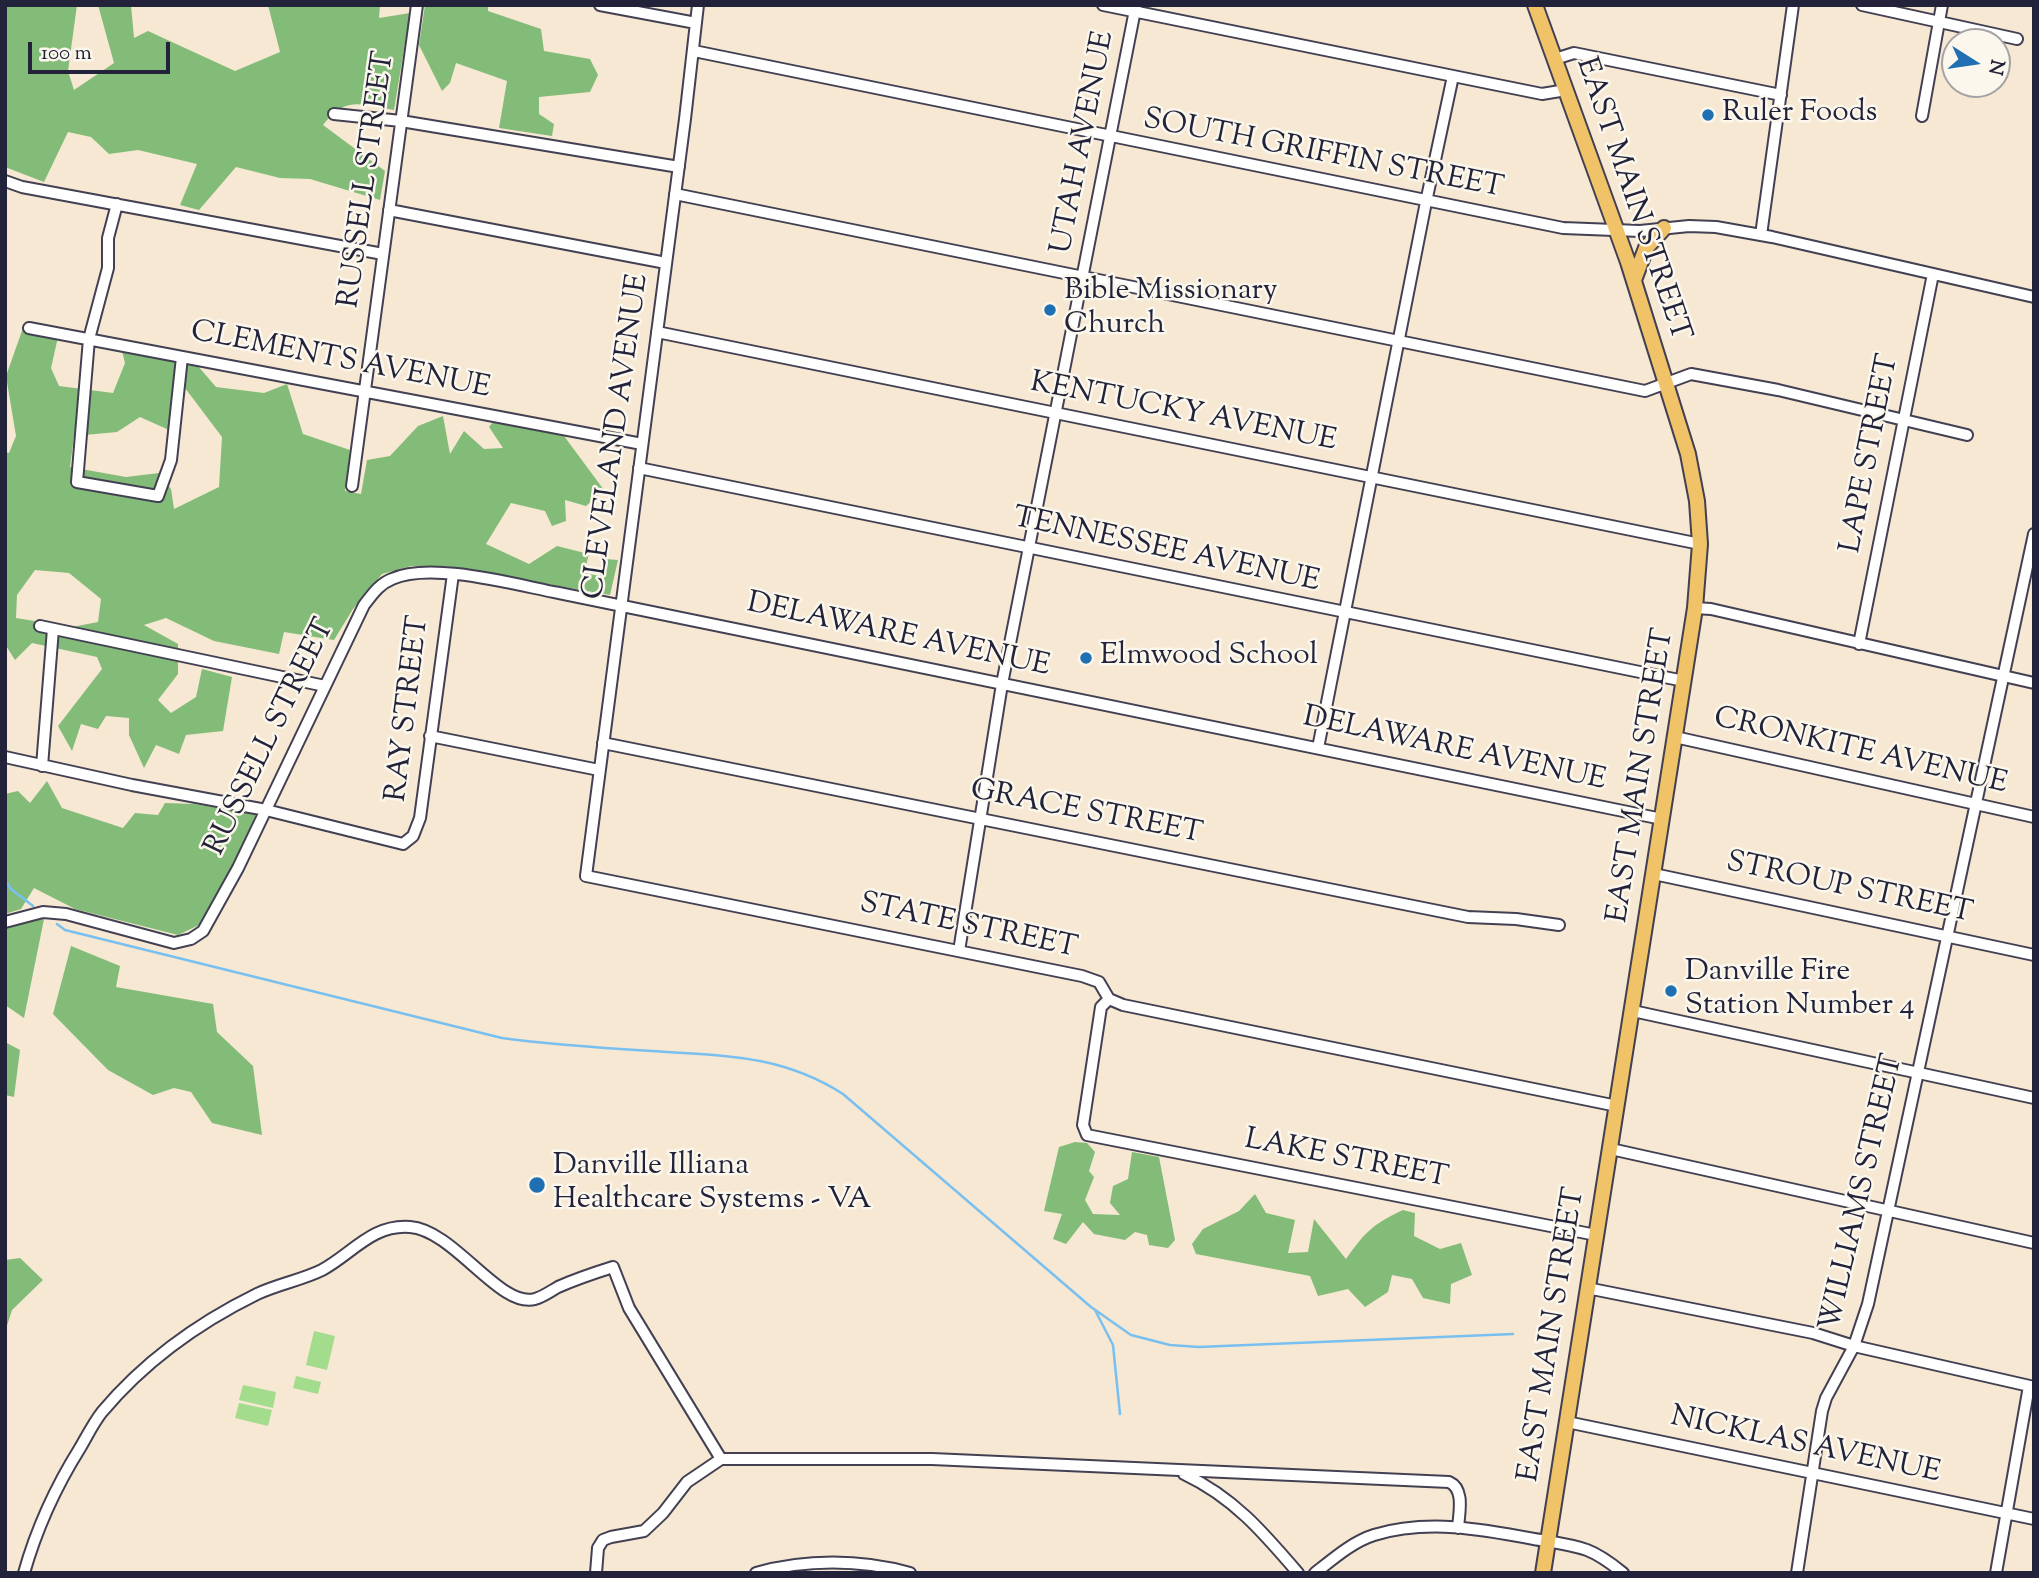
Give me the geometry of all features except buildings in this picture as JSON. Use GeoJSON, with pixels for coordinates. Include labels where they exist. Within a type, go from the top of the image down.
{"type":"FeatureCollection","features":[{"type":"Feature","properties":{"kind":"main road","name":"EAST MAIN STREET"},"geometry":{"type":"LineString","coordinates":[[1535,5],[1634,280],[1666,383],[1692,474],[1700,544],[1695,608],[1684,681],[1542,1573]]}},
{"type":"Feature","properties":{"kind":"main road"},"geometry":{"type":"LineString","coordinates":[[1634,280],[1646,248],[1664,228]]}},
{"type":"Feature","properties":{"kind":"street","name":"RUSSELL STREET"},"geometry":{"type":"LineString","coordinates":[[352,486],[417,5]]}},
{"type":"Feature","properties":{"kind":"street"},"geometry":{"type":"LineString","coordinates":[[600,5],[696,23]]}},
{"type":"Feature","properties":{"kind":"street","name":"CLEVELAND AVENUE"},"geometry":{"type":"LineString","coordinates":[[586,876],[676,194],[698,5]]}},
{"type":"Feature","properties":{"kind":"street"},"geometry":{"type":"LineString","coordinates":[[1104,5],[1136,8],[1542,94],[1566,90]]}},
{"type":"Feature","properties":{"kind":"street"},"geometry":{"type":"LineString","coordinates":[[1761,235],[1793,5]]}},
{"type":"Feature","properties":{"kind":"street"},"geometry":{"type":"LineString","coordinates":[[1862,5],[2017,39]]}},
{"type":"Feature","properties":{"kind":"street"},"geometry":{"type":"LineString","coordinates":[[1922,116],[1941,5]]}},
{"type":"Feature","properties":{"kind":"street","name":"UTAH AVENUE"},"geometry":{"type":"LineString","coordinates":[[959,951],[1002,684],[1136,8]]}},
{"type":"Feature","properties":{"kind":"street","name":"SOUTH GRIFFIN STREET"},"geometry":{"type":"LineString","coordinates":[[694,51],[1563,228],[1640,231],[1689,226],[1716,227],[2034,297]]}},
{"type":"Feature","properties":{"kind":"street"},"geometry":{"type":"LineString","coordinates":[[1555,59],[1574,53],[1781,95]]}},
{"type":"Feature","properties":{"kind":"street"},"geometry":{"type":"LineString","coordinates":[[1318,748],[1426,202],[1454,76]]}},
{"type":"Feature","properties":{"kind":"street"},"geometry":{"type":"LineString","coordinates":[[334,114],[401,121],[679,167]]}},
{"type":"Feature","properties":{"kind":"street"},"geometry":{"type":"LineString","coordinates":[[5,181],[22,187],[383,254]]}},
{"type":"Feature","properties":{"kind":"street"},"geometry":{"type":"LineString","coordinates":[[676,194],[1644,391],[1691,374],[1778,390],[1967,435]]}},
{"type":"Feature","properties":{"kind":"street"},"geometry":{"type":"LineString","coordinates":[[117,204],[108,237],[108,268],[89,338],[77,482],[158,496],[171,460],[182,357]]}},
{"type":"Feature","properties":{"kind":"street"},"geometry":{"type":"LineString","coordinates":[[389,210],[666,263]]}},
{"type":"Feature","properties":{"kind":"street","name":"LAPE STREET"},"geometry":{"type":"LineString","coordinates":[[1859,644],[1933,274]]}},
{"type":"Feature","properties":{"kind":"street","name":"CLEMENTS AVENUE"},"geometry":{"type":"LineString","coordinates":[[29,328],[642,444]]}},
{"type":"Feature","properties":{"kind":"street","name":"KENTUCKY AVENUE"},"geometry":{"type":"LineString","coordinates":[[657,332],[1700,544]]}},
{"type":"Feature","properties":{"kind":"street","name":"TENNESSEE AVENUE"},"geometry":{"type":"LineString","coordinates":[[639,468],[1684,681]]}},
{"type":"Feature","properties":{"kind":"street","name":"WILLIAMS STREET"},"geometry":{"type":"LineString","coordinates":[[1797,1573],[1826,1398],[1854,1346],[1868,1304],[2034,534]]}},
{"type":"Feature","properties":{"kind":"street","name":"RUSSELL STREET"},"geometry":{"type":"LineString","coordinates":[[5,922],[43,912],[66,914],[174,943],[191,939],[203,931],[266,810],[364,605],[380,586],[393,578],[453,574]]}},
{"type":"Feature","properties":{"kind":"street","name":"DELAWARE AVENUE"},"geometry":{"type":"LineString","coordinates":[[453,574],[1662,819]]}},
{"type":"Feature","properties":{"kind":"street","name":"RAY STREET"},"geometry":{"type":"LineString","coordinates":[[266,810],[404,844],[413,836],[421,818],[453,574]]}},
{"type":"Feature","properties":{"kind":"street"},"geometry":{"type":"LineString","coordinates":[[1695,608],[1711,609],[2034,682]]}},
{"type":"Feature","properties":{"kind":"street"},"geometry":{"type":"LineString","coordinates":[[40,626],[325,686]]}},
{"type":"Feature","properties":{"kind":"street"},"geometry":{"type":"LineString","coordinates":[[42,766],[53,629]]}},
{"type":"Feature","properties":{"kind":"street"},"geometry":{"type":"LineString","coordinates":[[430,736],[599,770]]}},
{"type":"Feature","properties":{"kind":"street","name":"CRONKITE AVENUE"},"geometry":{"type":"LineString","coordinates":[[1675,737],[2034,817]]}},
{"type":"Feature","properties":{"kind":"street","name":"GRACE STREET"},"geometry":{"type":"LineString","coordinates":[[603,743],[1468,917],[1517,919],[1559,925]]}},
{"type":"Feature","properties":{"kind":"street"},"geometry":{"type":"LineString","coordinates":[[5,757],[266,810]]}},
{"type":"Feature","properties":{"kind":"street","name":"STROUP STREET"},"geometry":{"type":"LineString","coordinates":[[1654,874],[2034,956]]}},
{"type":"Feature","properties":{"kind":"street","name":"STATE STREET"},"geometry":{"type":"LineString","coordinates":[[586,876],[1082,976],[1099,982],[1109,999],[1123,1005],[1617,1106]]}},
{"type":"Feature","properties":{"kind":"street","name":"LAKE STREET"},"geometry":{"type":"LineString","coordinates":[[1109,999],[1101,1007],[1083,1125],[1087,1135],[1596,1235]]}},
{"type":"Feature","properties":{"kind":"street"},"geometry":{"type":"LineString","coordinates":[[1633,1011],[2034,1098]]}},
{"type":"Feature","properties":{"kind":"street"},"geometry":{"type":"LineString","coordinates":[[1611,1149],[2034,1243]]}},
{"type":"Feature","properties":{"kind":"street"},"geometry":{"type":"LineString","coordinates":[[24,1573],[33,1541],[61,1478],[101,1413],[144,1369],[207,1323],[259,1293],[323,1269],[359,1242],[388,1228],[411,1227],[432,1233],[464,1256],[506,1293],[520,1298],[533,1300],[613,1267],[629,1308],[721,1459]]}},
{"type":"Feature","properties":{"kind":"street"},"geometry":{"type":"LineString","coordinates":[[1587,1288],[1813,1333],[1854,1346],[2031,1386],[2005,1513],[1996,1573]]}},
{"type":"Feature","properties":{"kind":"street","name":"NICKLAS AVENUE"},"geometry":{"type":"LineString","coordinates":[[1567,1422],[2034,1519]]}},
{"type":"Feature","properties":{"kind":"street"},"geometry":{"type":"LineString","coordinates":[[596,1573],[598,1548],[603,1540],[644,1531],[663,1513],[687,1482],[721,1459],[932,1459],[1449,1482],[1455,1485],[1458,1491],[1458,1528]]}},
{"type":"Feature","properties":{"kind":"street"},"geometry":{"type":"LineString","coordinates":[[1178,1471],[1209,1485],[1237,1506],[1298,1573]]}},
{"type":"Feature","properties":{"kind":"street"},"geometry":{"type":"LineString","coordinates":[[1315,1573],[1339,1555],[1376,1535],[1409,1528],[1471,1527],[1587,1550],[1623,1573]]}},
{"type":"Feature","properties":{"kind":"street"},"geometry":{"type":"LineString","coordinates":[[756,1573],[772,1568],[834,1562],[869,1564],[910,1573]]}},
{"type":"Feature","properties":{"kind":"green space"},"geometry":{"type":"Polygon","coordinates":[[[5,5],[77,5],[68,71],[74,90],[114,63],[98,5],[131,5],[134,38],[148,31],[235,71],[280,52],[268,5],[380,5],[379,18],[410,13],[394,110],[355,104],[339,109],[323,125],[385,171],[380,200],[310,179],[280,178],[236,167],[199,210],[180,205],[197,164],[138,150],[109,154],[91,137],[68,132],[44,182],[5,167],[5,5]]]}},
{"type":"Feature","properties":{"kind":"green space"},"geometry":{"type":"Polygon","coordinates":[[[425,5],[488,5],[488,11],[541,29],[544,51],[590,59],[598,75],[590,92],[539,97],[539,114],[554,124],[552,136],[499,128],[507,81],[456,63],[450,83],[442,91],[419,45],[425,5]]]}},
{"type":"Feature","properties":{"kind":"green space"},"geometry":{"type":"Polygon","coordinates":[[[23,328],[58,337],[51,368],[59,386],[113,393],[125,363],[122,351],[198,366],[216,387],[264,393],[287,384],[303,434],[350,450],[345,491],[361,494],[367,460],[390,456],[418,426],[443,416],[450,454],[464,431],[484,449],[503,448],[489,427],[493,422],[564,436],[604,490],[586,506],[565,500],[566,521],[552,526],[545,511],[511,503],[486,544],[529,564],[557,546],[589,554],[584,573],[600,576],[605,559],[618,560],[610,595],[444,566],[411,566],[382,574],[353,609],[334,640],[284,632],[279,654],[214,641],[166,618],[144,625],[178,644],[178,674],[158,700],[171,713],[196,697],[202,669],[232,677],[223,731],[186,735],[179,754],[156,745],[144,768],[129,735],[129,718],[106,716],[98,729],[81,724],[72,751],[58,726],[102,669],[97,657],[32,643],[15,660],[5,644],[5,452],[9,453],[16,436],[6,376],[23,328]],[[185,388],[172,392],[169,430],[140,417],[117,432],[74,436],[70,467],[126,477],[159,473],[171,489],[174,509],[219,487],[222,437],[185,388]],[[35,570],[17,595],[16,618],[72,627],[98,622],[101,599],[69,573],[35,570]]]}},
{"type":"Feature","properties":{"kind":"green space"},"geometry":{"type":"Polygon","coordinates":[[[47,781],[62,808],[123,828],[135,813],[158,815],[165,803],[194,804],[256,814],[227,879],[199,925],[178,935],[75,909],[34,888],[21,909],[5,914],[5,794],[18,791],[30,803],[47,781]]]}},
{"type":"Feature","properties":{"kind":"green space"},"geometry":{"type":"Polygon","coordinates":[[[44,919],[24,1018],[5,1005],[5,926],[20,920],[44,919]]]}},
{"type":"Feature","properties":{"kind":"green space"},"geometry":{"type":"Polygon","coordinates":[[[71,946],[120,966],[116,987],[213,1004],[217,1032],[253,1066],[262,1135],[212,1123],[191,1092],[174,1088],[153,1095],[108,1070],[53,1014],[71,946]]]}},
{"type":"Feature","properties":{"kind":"green space"},"geometry":{"type":"Polygon","coordinates":[[[5,1042],[20,1050],[14,1097],[5,1095],[5,1042]]]}},
{"type":"Feature","properties":{"kind":"green space"},"geometry":{"type":"Polygon","coordinates":[[[1075,1142],[1087,1143],[1095,1152],[1089,1171],[1094,1177],[1085,1200],[1093,1214],[1120,1215],[1110,1203],[1113,1186],[1128,1179],[1132,1152],[1159,1157],[1175,1240],[1168,1248],[1149,1245],[1147,1235],[1135,1232],[1125,1240],[1094,1234],[1083,1222],[1066,1244],[1053,1239],[1062,1214],[1044,1211],[1059,1147],[1075,1142]]]}},
{"type":"Feature","properties":{"kind":"green space"},"geometry":{"type":"Polygon","coordinates":[[[1255,1194],[1266,1213],[1295,1220],[1288,1253],[1308,1252],[1314,1219],[1346,1259],[1370,1230],[1403,1210],[1415,1213],[1414,1236],[1440,1249],[1461,1243],[1472,1275],[1451,1284],[1450,1304],[1423,1298],[1412,1279],[1392,1275],[1388,1292],[1365,1307],[1348,1289],[1318,1296],[1310,1276],[1196,1254],[1192,1244],[1203,1229],[1239,1211],[1255,1194]]]}},
{"type":"Feature","properties":{"kind":"green space"},"geometry":{"type":"Polygon","coordinates":[[[20,1258],[43,1280],[12,1310],[5,1332],[5,1260],[20,1258]]]}},
{"type":"Feature","properties":{"kind":"green space"},"geometry":{"type":"Polygon","coordinates":[[[314,1331],[335,1336],[327,1370],[306,1365],[314,1331]]]}},
{"type":"Feature","properties":{"kind":"green space"},"geometry":{"type":"Polygon","coordinates":[[[296,1376],[321,1382],[318,1394],[293,1388],[296,1376]]]}},
{"type":"Feature","properties":{"kind":"green space"},"geometry":{"type":"Polygon","coordinates":[[[243,1385],[276,1392],[273,1408],[239,1400],[243,1385]]]}},
{"type":"Feature","properties":{"kind":"green space"},"geometry":{"type":"Polygon","coordinates":[[[239,1403],[272,1410],[268,1426],[235,1418],[239,1403]]]}},
{"type":"Feature","properties":{"kind":"waterway"},"geometry":{"type":"LineString","coordinates":[[5,880],[11,889],[33,906]]}},
{"type":"Feature","properties":{"kind":"waterway"},"geometry":{"type":"LineString","coordinates":[[57,924],[65,930],[502,1038],[727,1056],[797,1071],[843,1094],[1091,1307],[1131,1335],[1170,1345],[1199,1347],[1513,1334]]}},
{"type":"Feature","properties":{"kind":"waterway"},"geometry":{"type":"LineString","coordinates":[[1095,1310],[1113,1345],[1120,1414]]}},
{"type":"Feature","properties":{"kind":"place","name":"Ruler Foods"},"geometry":{"type":"Point","coordinates":[1708,115]}},
{"type":"Feature","properties":{"kind":"place","name":"Bible Missionary Church"},"geometry":{"type":"Point","coordinates":[1050,310]}},
{"type":"Feature","properties":{"kind":"place","name":"Elmwood School"},"geometry":{"type":"Point","coordinates":[1086,658]}},
{"type":"Feature","properties":{"kind":"place","name":"Danville Fire Station Number 4"},"geometry":{"type":"Point","coordinates":[1671,991]}},
{"type":"Feature","properties":{"kind":"place","name":"Danville Illiana Healthcare Systems - VA"},"geometry":{"type":"Point","coordinates":[537,1185]}}]}
